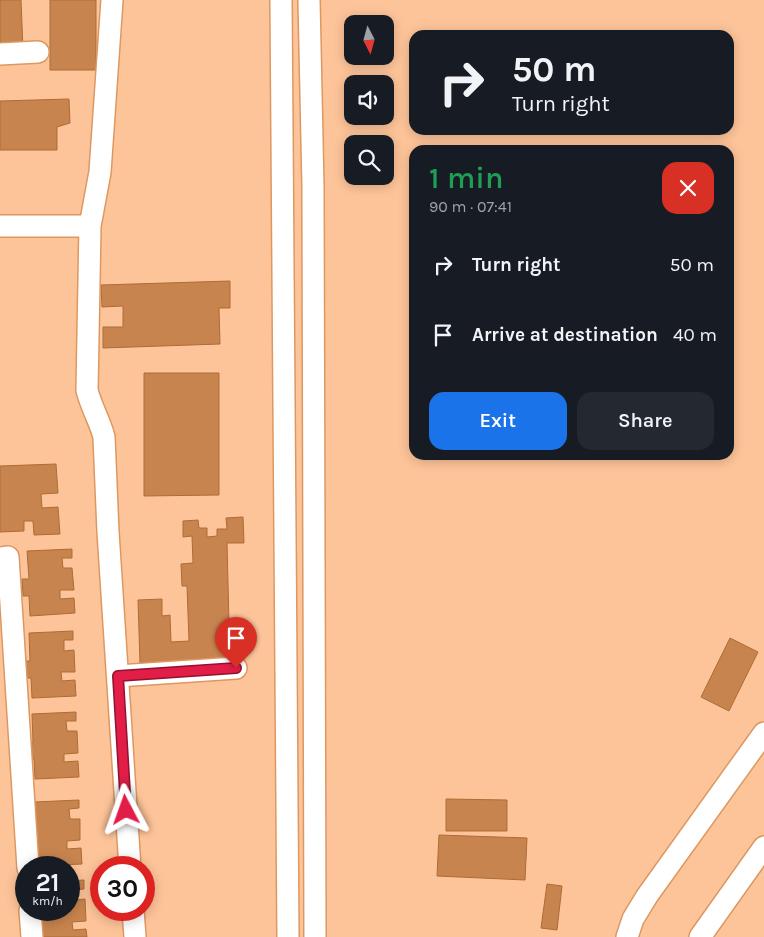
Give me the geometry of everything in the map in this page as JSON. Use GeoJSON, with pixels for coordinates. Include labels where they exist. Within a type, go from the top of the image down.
{"type":"FeatureCollection","features":[{"type":"Feature","properties":{"kind":"street"},"geometry":{"type":"LineString","coordinates":[[112,0],[100,172],[90,226],[87,390],[91,407],[101,423],[104,437],[129,856]]}},
{"type":"Feature","properties":{"kind":"street"},"geometry":{"type":"LineString","coordinates":[[281,0],[288,937]]}},
{"type":"Feature","properties":{"kind":"street"},"geometry":{"type":"LineString","coordinates":[[309,0],[313,187],[315,937]]}},
{"type":"Feature","properties":{"kind":"street"},"geometry":{"type":"LineString","coordinates":[[0,54],[38,52]]}},
{"type":"Feature","properties":{"kind":"street"},"geometry":{"type":"LineString","coordinates":[[0,226],[90,226]]}},
{"type":"Feature","properties":{"kind":"street"},"geometry":{"type":"LineString","coordinates":[[0,558],[8,557],[27,856]]}},
{"type":"Feature","properties":{"kind":"street"},"geometry":{"type":"LineString","coordinates":[[118,676],[236,668]]}},
{"type":"Feature","properties":{"kind":"street"},"geometry":{"type":"LineString","coordinates":[[627,937],[633,919],[647,896],[764,733]]}},
{"type":"Feature","properties":{"kind":"street"},"geometry":{"type":"LineString","coordinates":[[700,937],[764,847]]}},
{"type":"Feature","properties":{"kind":"street"},"geometry":{"type":"LineString","coordinates":[[31,921],[32,937]]}},
{"type":"Feature","properties":{"kind":"street"},"geometry":{"type":"LineString","coordinates":[[134,921],[135,937]]}},
{"type":"Feature","properties":{"kind":"building"},"geometry":{"type":"Polygon","coordinates":[[[0,0],[21,0],[23,49],[0,50],[0,0]]]}},
{"type":"Feature","properties":{"kind":"building"},"geometry":{"type":"Polygon","coordinates":[[[50,0],[96,0],[96,70],[50,70],[50,0]]]}},
{"type":"Feature","properties":{"kind":"building"},"geometry":{"type":"Polygon","coordinates":[[[69,99],[70,123],[57,127],[57,150],[0,150],[0,101],[69,99]]]}},
{"type":"Feature","properties":{"kind":"building"},"geometry":{"type":"Polygon","coordinates":[[[230,281],[230,308],[219,308],[220,344],[103,348],[103,327],[123,327],[123,306],[102,307],[101,285],[230,281]]]}},
{"type":"Feature","properties":{"kind":"building"},"geometry":{"type":"Polygon","coordinates":[[[144,373],[219,373],[219,495],[144,496],[144,373]]]}},
{"type":"Feature","properties":{"kind":"building"},"geometry":{"type":"Polygon","coordinates":[[[56,464],[58,493],[41,494],[42,508],[58,507],[60,534],[34,535],[33,521],[24,521],[24,531],[0,532],[0,466],[56,464]]]}},
{"type":"Feature","properties":{"kind":"building"},"geometry":{"type":"Polygon","coordinates":[[[243,517],[244,543],[227,543],[229,624],[245,624],[246,655],[228,655],[225,663],[215,659],[200,659],[200,667],[173,662],[140,663],[138,600],[162,599],[162,616],[170,615],[171,642],[189,641],[187,586],[182,586],[181,564],[193,563],[192,536],[183,537],[183,521],[198,520],[199,528],[207,528],[207,537],[217,536],[217,529],[227,529],[226,518],[243,517]]]}},
{"type":"Feature","properties":{"kind":"building"},"geometry":{"type":"Polygon","coordinates":[[[72,549],[72,558],[62,558],[63,568],[72,568],[74,590],[60,590],[60,599],[74,598],[75,613],[30,616],[29,596],[23,596],[22,579],[29,579],[27,551],[72,549]]]}},
{"type":"Feature","properties":{"kind":"building"},"geometry":{"type":"Polygon","coordinates":[[[73,631],[73,640],[64,640],[64,651],[74,650],[75,672],[61,672],[62,681],[75,680],[76,696],[32,698],[31,678],[24,678],[23,661],[30,661],[29,633],[73,631]]]}},
{"type":"Feature","properties":{"kind":"building"},"geometry":{"type":"Polygon","coordinates":[[[730,638],[758,652],[729,711],[701,697],[730,638]]]}},
{"type":"Feature","properties":{"kind":"building"},"geometry":{"type":"Polygon","coordinates":[[[76,712],[76,721],[66,721],[67,731],[77,731],[78,753],[64,754],[64,762],[78,761],[79,777],[35,779],[34,759],[27,759],[26,742],[33,742],[32,714],[76,712]]]}},
{"type":"Feature","properties":{"kind":"building"},"geometry":{"type":"Polygon","coordinates":[[[446,799],[507,800],[507,831],[446,831],[446,799]]]}},
{"type":"Feature","properties":{"kind":"building"},"geometry":{"type":"Polygon","coordinates":[[[79,800],[79,808],[69,809],[70,819],[80,819],[80,840],[67,841],[67,849],[81,848],[82,864],[80,864],[80,856],[37,856],[35,802],[79,800]]]}},
{"type":"Feature","properties":{"kind":"building"},"geometry":{"type":"Polygon","coordinates":[[[439,835],[527,838],[525,880],[437,876],[439,835]]]}},
{"type":"Feature","properties":{"kind":"building"},"geometry":{"type":"Polygon","coordinates":[[[80,880],[84,880],[84,889],[80,889],[80,880]]]}},
{"type":"Feature","properties":{"kind":"building"},"geometry":{"type":"Polygon","coordinates":[[[547,884],[562,886],[557,930],[541,928],[547,884]]]}},
{"type":"Feature","properties":{"kind":"building"},"geometry":{"type":"Polygon","coordinates":[[[85,899],[86,921],[72,922],[73,930],[86,929],[87,937],[42,937],[37,921],[80,921],[80,900],[85,899]]]}},
{"type":"Feature","properties":{"kind":"route"},"geometry":{"type":"LineString","coordinates":[[126,810],[118,676],[236,668]]}}]}
